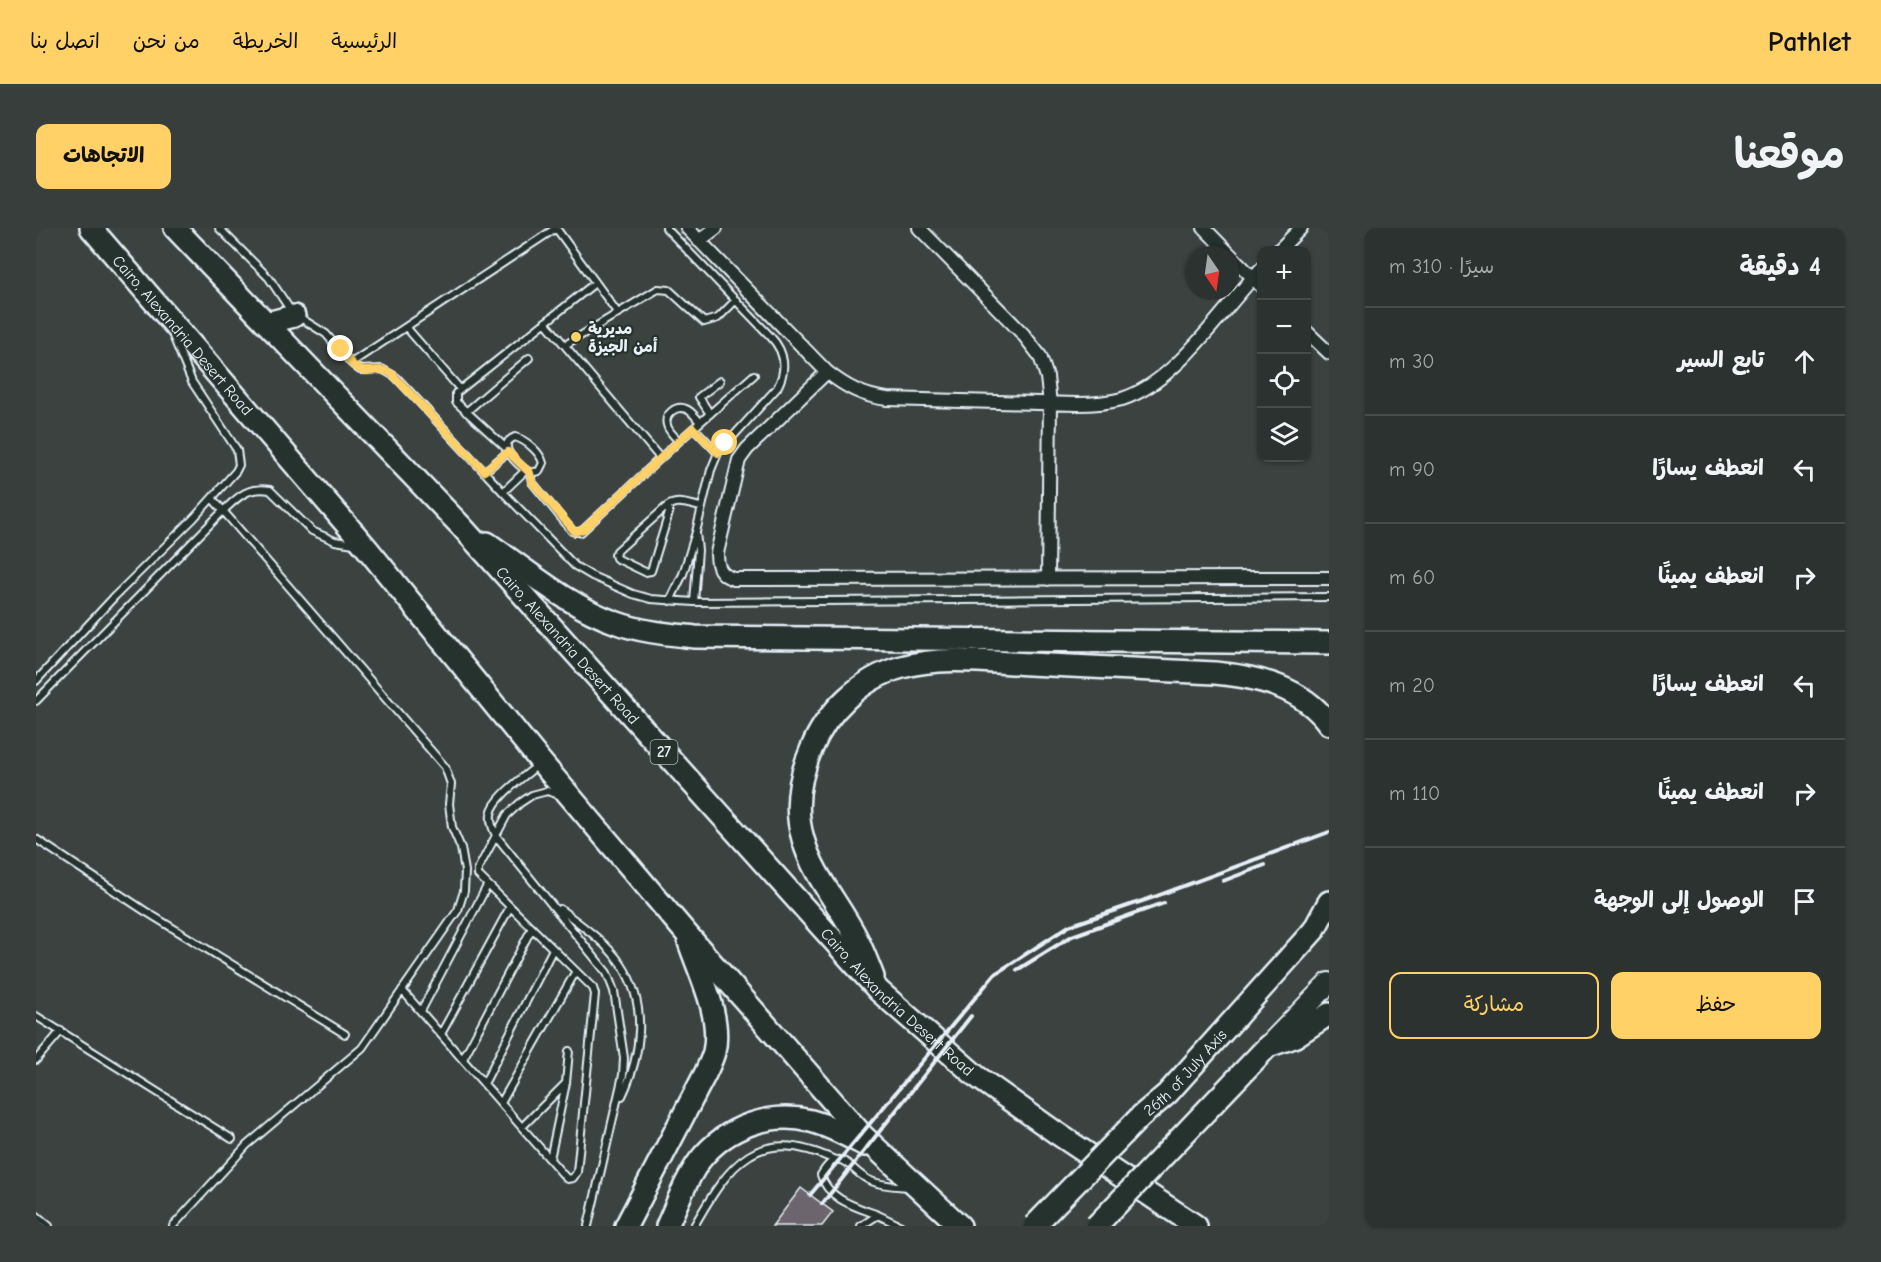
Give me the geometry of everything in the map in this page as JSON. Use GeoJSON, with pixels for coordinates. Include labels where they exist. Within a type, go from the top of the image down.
{"type":"FeatureCollection","features":[{"type":"Feature","properties":{"kind":"highway","name":"Cairo, Alexandria Desert Road"},"geometry":{"type":"LineString","coordinates":[[91,228],[365,546],[541,762],[686,933],[863,1136],[960,1226]]}},
{"type":"Feature","properties":{"kind":"highway","name":"Cairo, Alexandria Desert Road"},"geometry":{"type":"LineString","coordinates":[[175,228],[462,527],[879,991],[976,1076],[1196,1226]]}},
{"type":"Feature","properties":{"kind":"highway"},"geometry":{"type":"LineString","coordinates":[[267,323],[294,316]]}},
{"type":"Feature","properties":{"kind":"highway"},"geometry":{"type":"LineString","coordinates":[[462,527],[584,607],[616,623],[651,632],[695,637],[1329,643]]}},
{"type":"Feature","properties":{"kind":"highway"},"geometry":{"type":"LineString","coordinates":[[879,991],[857,939],[811,859],[803,839],[799,808],[799,789],[804,767],[816,736],[832,713],[850,695],[872,679],[901,667],[933,661],[1227,674],[1262,680],[1288,690],[1306,701],[1329,724]]}},
{"type":"Feature","properties":{"kind":"highway"},"geometry":{"type":"LineString","coordinates":[[1314,930],[1329,902]]}},
{"type":"Feature","properties":{"kind":"highway","name":"26th of July Axis"},"geometry":{"type":"LineString","coordinates":[[1034,1226],[1141,1116],[1167,1094],[1329,914]]}},
{"type":"Feature","properties":{"kind":"highway"},"geometry":{"type":"LineString","coordinates":[[626,1226],[714,1054],[715,1036],[710,1006],[686,933]]}},
{"type":"Feature","properties":{"kind":"highway"},"geometry":{"type":"LineString","coordinates":[[1096,1226],[1329,983]]}},
{"type":"Feature","properties":{"kind":"highway"},"geometry":{"type":"LineString","coordinates":[[1268,1046],[1294,1037],[1329,1014]]}},
{"type":"Feature","properties":{"kind":"highway"},"geometry":{"type":"LineString","coordinates":[[668,1226],[700,1160],[727,1135],[750,1124],[781,1118],[812,1121],[879,1151]]}},
{"type":"Feature","properties":{"kind":"street"},"geometry":{"type":"LineString","coordinates":[[687,228],[828,372],[849,388],[873,398],[1050,404],[1101,404],[1123,399],[1144,389],[1179,362],[1257,278]]}},
{"type":"Feature","properties":{"kind":"street"},"geometry":{"type":"LineString","coordinates":[[699,241],[716,228]]}},
{"type":"Feature","properties":{"kind":"street"},"geometry":{"type":"LineString","coordinates":[[919,228],[1023,334],[1040,356],[1047,377],[1050,404],[1048,579]]}},
{"type":"Feature","properties":{"kind":"street"},"geometry":{"type":"LineString","coordinates":[[1204,228],[1257,276]]}},
{"type":"Feature","properties":{"kind":"street"},"geometry":{"type":"LineString","coordinates":[[1283,246],[1301,228]]}},
{"type":"Feature","properties":{"kind":"street"},"geometry":{"type":"LineString","coordinates":[[1311,336],[1329,353]]}},
{"type":"Feature","properties":{"kind":"street"},"geometry":{"type":"LineString","coordinates":[[828,372],[747,449],[739,460],[717,553],[720,572],[727,577],[734,579],[1329,578]]}},
{"type":"Feature","properties":{"kind":"lane"},"geometry":{"type":"LineString","coordinates":[[219,228],[269,278],[294,316],[326,334],[360,370],[382,369],[392,374],[575,566],[625,591],[651,599],[693,602],[1329,597]]}},
{"type":"Feature","properties":{"kind":"lane"},"geometry":{"type":"LineString","coordinates":[[351,363],[556,228],[617,312]]}},
{"type":"Feature","properties":{"kind":"lane"},"geometry":{"type":"LineString","coordinates":[[666,228],[777,343],[783,357],[784,373],[777,388],[718,453],[711,470],[696,532],[678,587],[670,601]]}},
{"type":"Feature","properties":{"kind":"lane"},"geometry":{"type":"LineString","coordinates":[[595,283],[455,395],[455,400],[466,412],[528,471],[532,482],[572,531],[578,533],[754,375]]}},
{"type":"Feature","properties":{"kind":"lane"},"geometry":{"type":"LineString","coordinates":[[565,345],[654,290],[662,288],[672,293],[704,322],[718,318],[736,300]]}},
{"type":"Feature","properties":{"kind":"lane"},"geometry":{"type":"LineString","coordinates":[[36,681],[115,596],[194,518],[239,465],[237,450],[192,382],[164,310]]}},
{"type":"Feature","properties":{"kind":"lane"},"geometry":{"type":"LineString","coordinates":[[545,322],[660,458]]}},
{"type":"Feature","properties":{"kind":"lane"},"geometry":{"type":"LineString","coordinates":[[406,327],[460,389]]}},
{"type":"Feature","properties":{"kind":"lane"},"geometry":{"type":"LineString","coordinates":[[466,412],[529,358]]}},
{"type":"Feature","properties":{"kind":"lane"},"geometry":{"type":"LineString","coordinates":[[710,414],[699,397],[720,381]]}},
{"type":"Feature","properties":{"kind":"lane"},"geometry":{"type":"LineString","coordinates":[[679,441],[667,426],[666,421],[674,409],[681,407],[688,410],[700,422]]}},
{"type":"Feature","properties":{"kind":"lane"},"geometry":{"type":"LineString","coordinates":[[693,428],[718,453]]}},
{"type":"Feature","properties":{"kind":"lane"},"geometry":{"type":"LineString","coordinates":[[484,471],[507,450],[508,440],[515,437],[523,440],[540,455],[542,467],[538,471],[528,471],[503,492]]}},
{"type":"Feature","properties":{"kind":"lane"},"geometry":{"type":"LineString","coordinates":[[36,701],[224,510],[250,489],[270,490],[312,531],[335,541],[365,546]]}},
{"type":"Feature","properties":{"kind":"lane"},"geometry":{"type":"LineString","coordinates":[[173,1226],[247,1145],[362,1048],[458,910],[464,891],[464,859],[458,837],[452,827],[449,804],[451,784],[445,767],[212,498]]}},
{"type":"Feature","properties":{"kind":"lane"},"geometry":{"type":"LineString","coordinates":[[665,508],[669,513],[651,571],[645,572],[616,558],[615,552],[665,508],[674,502],[701,507]]}},
{"type":"Feature","properties":{"kind":"lane"},"geometry":{"type":"LineString","coordinates":[[194,518],[205,529]]}},
{"type":"Feature","properties":{"kind":"lane"},"geometry":{"type":"LineString","coordinates":[[693,602],[698,550],[696,532]]}},
{"type":"Feature","properties":{"kind":"lane"},"geometry":{"type":"LineString","coordinates":[[69,646],[79,658]]}},
{"type":"Feature","properties":{"kind":"lane"},"geometry":{"type":"LineString","coordinates":[[541,762],[499,800],[491,815],[492,826],[496,837],[603,965],[611,981],[624,1058],[617,1107],[588,1226]]}},
{"type":"Feature","properties":{"kind":"lane"},"geometry":{"type":"LineString","coordinates":[[402,990],[567,1179],[573,1178],[577,1172],[593,988],[478,875],[478,868],[507,815],[520,803],[532,795],[546,791],[571,798]]}},
{"type":"Feature","properties":{"kind":"lane"},"geometry":{"type":"LineString","coordinates":[[36,839],[145,911],[345,1034]]}},
{"type":"Feature","properties":{"kind":"lane"},"geometry":{"type":"LineString","coordinates":[[421,1011],[487,886]]}},
{"type":"Feature","properties":{"kind":"lane"},"geometry":{"type":"LineString","coordinates":[[551,903],[594,936],[620,963],[634,990],[640,1015],[638,1044],[630,1078],[617,1107]]}},
{"type":"Feature","properties":{"kind":"lane"},"geometry":{"type":"LineString","coordinates":[[441,1034],[510,908]]}},
{"type":"Feature","properties":{"kind":"lane"},"geometry":{"type":"LineString","coordinates":[[463,1059],[531,928]]}},
{"type":"Feature","properties":{"kind":"lane"},"geometry":{"type":"LineString","coordinates":[[484,1084],[553,949]]}},
{"type":"Feature","properties":{"kind":"lane"},"geometry":{"type":"LineString","coordinates":[[501,1103],[576,971]]}},
{"type":"Feature","properties":{"kind":"lane"},"geometry":{"type":"LineString","coordinates":[[36,1016],[232,1139]]}},
{"type":"Feature","properties":{"kind":"lane"},"geometry":{"type":"LineString","coordinates":[[36,1060],[61,1032]]}},
{"type":"Feature","properties":{"kind":"lane"},"geometry":{"type":"LineString","coordinates":[[550,1159],[566,1083],[569,1051]]}},
{"type":"Feature","properties":{"kind":"lane"},"geometry":{"type":"LineString","coordinates":[[522,1127],[566,1083]]}},
{"type":"Feature","properties":{"kind":"lane"},"geometry":{"type":"LineString","coordinates":[[694,1226],[718,1184],[747,1157],[766,1147],[794,1147],[819,1153],[835,1161]]}},
{"type":"Feature","properties":{"kind":"lane"},"geometry":{"type":"LineString","coordinates":[[901,1226],[841,1200],[824,1185],[821,1176],[827,1166],[835,1161],[843,1160],[868,1180],[886,1185],[921,1188]]}},
{"type":"Feature","properties":{"kind":"lane"},"geometry":{"type":"LineString","coordinates":[[36,1215],[49,1226]]}},
{"type":"Feature","properties":{"kind":"lane"},"geometry":{"type":"LineString","coordinates":[[861,1226],[878,1215]]}},
{"type":"Feature","properties":{"kind":"building"},"geometry":{"type":"Polygon","coordinates":[[[801,1188],[833,1212],[822,1226],[772,1226],[801,1188]]]}},
{"type":"Feature","properties":{"kind":"railway"},"geometry":{"type":"LineString","coordinates":[[810,1195],[995,974],[1069,926],[1329,832]]}},
{"type":"Feature","properties":{"kind":"railway"},"geometry":{"type":"LineString","coordinates":[[1223,881],[1265,865]]}},
{"type":"Feature","properties":{"kind":"railway"},"geometry":{"type":"LineString","coordinates":[[1017,970],[1072,936],[1164,903]]}},
{"type":"Feature","properties":{"kind":"railway"},"geometry":{"type":"LineString","coordinates":[[822,1204],[971,1016]]}},
{"type":"Feature","properties":{"kind":"place","name":"مديرية أمن الجيزة"},"geometry":{"type":"Point","coordinates":[576,337]}},
{"type":"Feature","properties":{"kind":"route"},"geometry":{"type":"LineString","coordinates":[[341,349],[351,363],[360,370],[382,369],[396,377],[484,471],[508,452],[530,473],[532,482],[572,531],[578,533],[693,428],[718,453],[725,443]]}}]}
